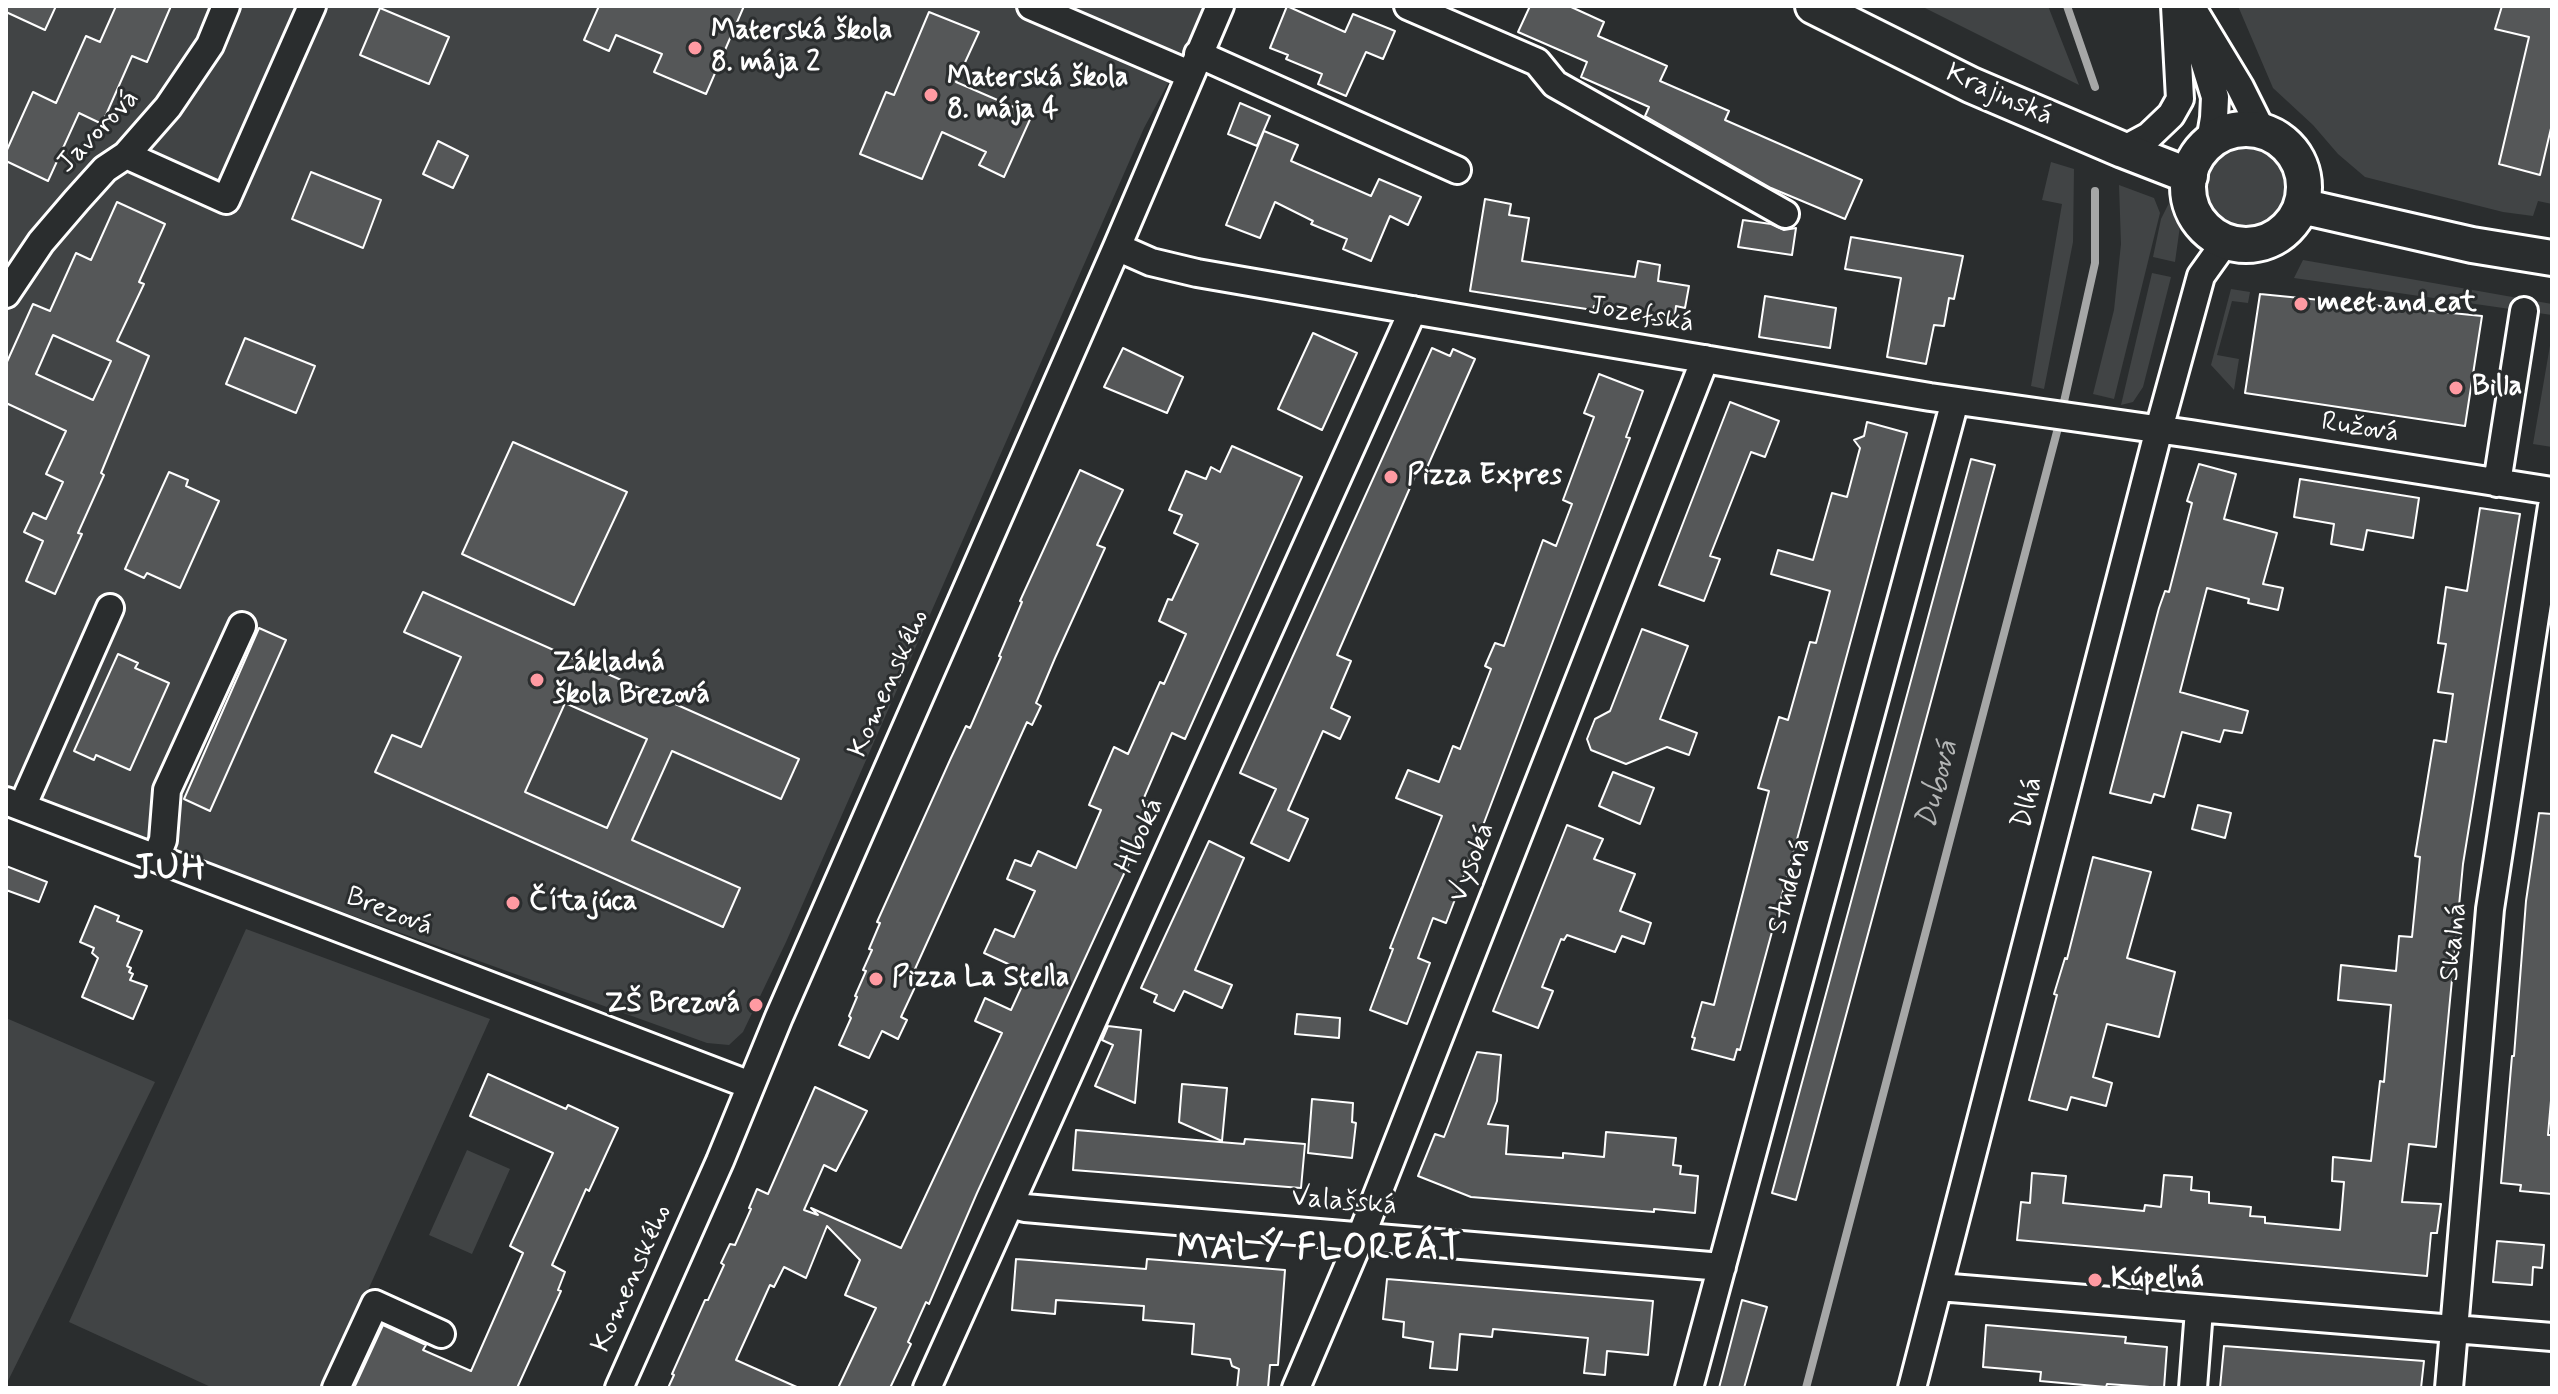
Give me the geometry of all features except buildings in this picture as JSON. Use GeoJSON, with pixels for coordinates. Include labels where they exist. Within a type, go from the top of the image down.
{"type":"FeatureCollection","features":[{"type":"Feature","properties":{"kind":"main road","name":"Krajinská"},"geometry":{"type":"LineString","coordinates":[[1813,6],[1971,85],[2190,176]]}},
{"type":"Feature","properties":{"kind":"main road"},"geometry":{"type":"LineString","coordinates":[[2235,130],[2262,131],[2289,148],[2300,165],[2304,186],[2301,206],[2289,226],[2271,239],[2249,245],[2226,241],[2209,231],[2196,215],[2189,196],[2194,163],[2210,142],[2222,134],[2235,130]]}},
{"type":"Feature","properties":{"kind":"main road"},"geometry":{"type":"LineString","coordinates":[[2301,206],[2472,245],[2552,258]]}},
{"type":"Feature","properties":{"kind":"street","name":"Javorová"},"geometry":{"type":"LineString","coordinates":[[6,294],[41,242],[77,200],[105,169],[126,155],[168,107],[210,45],[226,6]]}},
{"type":"Feature","properties":{"kind":"street"},"geometry":{"type":"LineString","coordinates":[[126,155],[226,200],[312,6]]}},
{"type":"Feature","properties":{"kind":"street"},"geometry":{"type":"LineString","coordinates":[[1031,6],[1193,64],[1457,170]]}},
{"type":"Feature","properties":{"kind":"street","name":"Komenského"},"geometry":{"type":"LineString","coordinates":[[619,1388],[1220,6]]}},
{"type":"Feature","properties":{"kind":"street"},"geometry":{"type":"LineString","coordinates":[[1408,6],[1537,62],[1555,84],[1785,214]]}},
{"type":"Feature","properties":{"kind":"street"},"geometry":{"type":"LineString","coordinates":[[2123,150],[2149,136],[2171,115],[2180,99],[2175,6]]}},
{"type":"Feature","properties":{"kind":"street"},"geometry":{"type":"LineString","coordinates":[[2185,6],[2215,97],[2210,142]]}},
{"type":"Feature","properties":{"kind":"street"},"geometry":{"type":"LineString","coordinates":[[2191,6],[2240,87],[2262,131]]}},
{"type":"Feature","properties":{"kind":"street","name":"Dlhá"},"geometry":{"type":"LineString","coordinates":[[1912,1388],[2159,429],[2201,276],[2226,241]]}},
{"type":"Feature","properties":{"kind":"street","name":"Jozefská"},"geometry":{"type":"LineString","coordinates":[[1117,247],[1151,262],[1197,273],[1955,401],[2159,429]]}},
{"type":"Feature","properties":{"kind":"street","name":"Hlboká"},"geometry":{"type":"LineString","coordinates":[[927,1388],[1413,310]]}},
{"type":"Feature","properties":{"kind":"street"},"geometry":{"type":"LineString","coordinates":[[2497,483],[2524,311]]}},
{"type":"Feature","properties":{"kind":"street","name":"Vysoká"},"geometry":{"type":"LineString","coordinates":[[1296,1388],[1361,1236],[1705,359]]}},
{"type":"Feature","properties":{"kind":"street","name":"Studená"},"geometry":{"type":"LineString","coordinates":[[1689,1388],[1955,401]]}},
{"type":"Feature","properties":{"kind":"street","name":"Ružová"},"geometry":{"type":"LineString","coordinates":[[2159,429],[2552,491]]}},
{"type":"Feature","properties":{"kind":"street","name":"Skalná"},"geometry":{"type":"LineString","coordinates":[[2449,1388],[2490,909],[2552,506]]}},
{"type":"Feature","properties":{"kind":"street"},"geometry":{"type":"LineString","coordinates":[[14,804],[110,608]]}},
{"type":"Feature","properties":{"kind":"street"},"geometry":{"type":"LineString","coordinates":[[156,858],[163,840],[167,790],[242,626]]}},
{"type":"Feature","properties":{"kind":"street","name":"Brezová"},"geometry":{"type":"LineString","coordinates":[[14,804],[750,1085]]}},
{"type":"Feature","properties":{"kind":"street","name":"Valašská"},"geometry":{"type":"LineString","coordinates":[[1010,1204],[1039,1209],[1722,1267]]}},
{"type":"Feature","properties":{"kind":"street"},"geometry":{"type":"LineString","coordinates":[[1939,1287],[2552,1337]]}},
{"type":"Feature","properties":{"kind":"street"},"geometry":{"type":"LineString","coordinates":[[336,1388],[375,1304],[441,1334]]}},
{"type":"Feature","properties":{"kind":"street"},"geometry":{"type":"LineString","coordinates":[[2193,1388],[2199,1310]]}},
{"type":"Feature","properties":{"kind":"shaded area"},"geometry":{"type":"Polygon","coordinates":[[[6,6],[1201,6],[1202,20],[1144,128],[786,942],[743,1032],[729,1045],[707,1043],[6,791],[6,6]]]}},
{"type":"Feature","properties":{"kind":"shaded area"},"geometry":{"type":"Polygon","coordinates":[[[1921,6],[2048,6],[2079,85],[1921,6]]]}},
{"type":"Feature","properties":{"kind":"shaded area"},"geometry":{"type":"Polygon","coordinates":[[[2238,6],[2552,6],[2552,204],[2538,201],[2533,216],[2503,212],[2365,177],[2273,88],[2238,6]]]}},
{"type":"Feature","properties":{"kind":"shaded area"},"geometry":{"type":"Polygon","coordinates":[[[2247,145],[2270,152],[2282,164],[2289,187],[2282,210],[2270,222],[2247,229],[2224,222],[2212,210],[2205,187],[2212,164],[2224,152],[2247,145]]]}},
{"type":"Feature","properties":{"kind":"shaded area"},"geometry":{"type":"Polygon","coordinates":[[[2051,162],[2074,169],[2073,242],[2044,389],[2031,386],[2062,204],[2042,200],[2051,162]]]}},
{"type":"Feature","properties":{"kind":"shaded area"},"geometry":{"type":"Polygon","coordinates":[[[2119,185],[2154,198],[2160,213],[2114,399],[2093,394],[2114,310],[2121,244],[2119,185]]]}},
{"type":"Feature","properties":{"kind":"shaded area"},"geometry":{"type":"Polygon","coordinates":[[[2170,201],[2176,209],[2180,226],[2175,262],[2153,257],[2161,219],[2170,201]]]}},
{"type":"Feature","properties":{"kind":"shaded area"},"geometry":{"type":"Polygon","coordinates":[[[2303,260],[2552,304],[2552,315],[2294,278],[2303,260]]]}},
{"type":"Feature","properties":{"kind":"shaded area"},"geometry":{"type":"Polygon","coordinates":[[[2152,273],[2171,277],[2143,387],[2133,402],[2121,405],[2152,273]]]}},
{"type":"Feature","properties":{"kind":"shaded area"},"geometry":{"type":"Polygon","coordinates":[[[2231,289],[2250,292],[2248,303],[2232,301],[2217,355],[2239,359],[2234,390],[2211,365],[2231,289]]]}},
{"type":"Feature","properties":{"kind":"shaded area"},"geometry":{"type":"Polygon","coordinates":[[[2552,334],[2552,447],[2533,444],[2552,334]]]}},
{"type":"Feature","properties":{"kind":"shaded area"},"geometry":{"type":"Polygon","coordinates":[[[246,929],[490,1019],[324,1388],[213,1388],[69,1322],[246,929]]]}},
{"type":"Feature","properties":{"kind":"shaded area"},"geometry":{"type":"Polygon","coordinates":[[[6,1018],[155,1082],[6,1385],[6,1018]]]}},
{"type":"Feature","properties":{"kind":"shaded area"},"geometry":{"type":"Polygon","coordinates":[[[467,1150],[510,1169],[472,1254],[429,1235],[467,1150]]]}},
{"type":"Feature","properties":{"kind":"waterway","name":"Dubová"},"geometry":{"type":"LineString","coordinates":[[2067,6],[2095,87]]}},
{"type":"Feature","properties":{"kind":"waterway","name":"Dubová"},"geometry":{"type":"LineString","coordinates":[[1806,1388],[2059,424],[2095,263],[2095,191]]}},
{"type":"Feature","properties":{"kind":"place","name":"Materská škola 8. mája 2"},"geometry":{"type":"Point","coordinates":[695,48]}},
{"type":"Feature","properties":{"kind":"place","name":"Materská škola 8. mája 4"},"geometry":{"type":"Point","coordinates":[931,95]}},
{"type":"Feature","properties":{"kind":"place","name":"meet and eat"},"geometry":{"type":"Point","coordinates":[2301,304]}},
{"type":"Feature","properties":{"kind":"place","name":"Billa"},"geometry":{"type":"Point","coordinates":[2456,388]}},
{"type":"Feature","properties":{"kind":"place","name":"Pizza Expres"},"geometry":{"type":"Point","coordinates":[1391,477]}},
{"type":"Feature","properties":{"kind":"place","name":"Základná škola Brezová"},"geometry":{"type":"Point","coordinates":[537,680]}},
{"type":"Feature","properties":{"kind":"place","name":"Čítajúca"},"geometry":{"type":"Point","coordinates":[513,903]}},
{"type":"Feature","properties":{"kind":"place","name":"Pizza La Stella"},"geometry":{"type":"Point","coordinates":[876,979]}},
{"type":"Feature","properties":{"kind":"place","name":"ZŠ Brezová"},"geometry":{"type":"Point","coordinates":[756,1005]}},
{"type":"Feature","properties":{"kind":"place","name":"Kúpeľná"},"geometry":{"type":"Point","coordinates":[2095,1280]}},
{"type":"Feature","properties":{"kind":"district","name":"JUH"},"geometry":{"type":"Point","coordinates":[170,870]}},
{"type":"Feature","properties":{"kind":"district","name":"MALÝ FLOREÁT"},"geometry":{"type":"Point","coordinates":[1320,1250]}}]}
